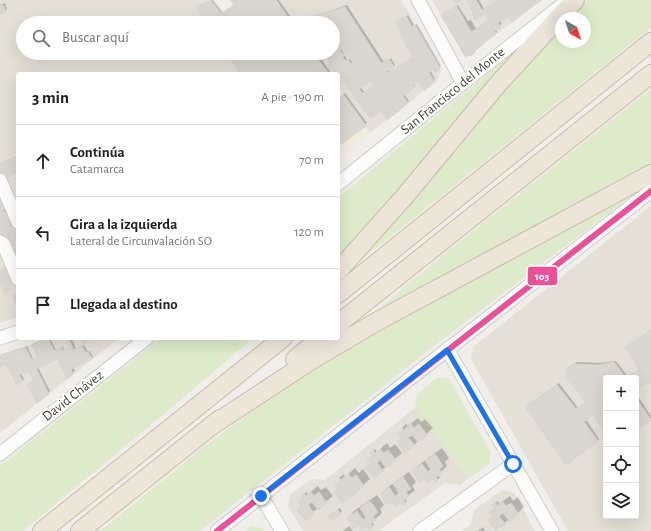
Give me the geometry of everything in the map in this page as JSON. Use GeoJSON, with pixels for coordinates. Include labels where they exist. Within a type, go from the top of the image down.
{"type":"FeatureCollection","features":[{"type":"Feature","properties":{"kind":"highway"},"geometry":{"type":"LineString","coordinates":[[340,269],[410,190],[498,84],[574,0]]}},
{"type":"Feature","properties":{"kind":"highway"},"geometry":{"type":"LineString","coordinates":[[340,292],[651,42]]}},
{"type":"Feature","properties":{"kind":"highway"},"geometry":{"type":"LineString","coordinates":[[340,322],[651,74]]}},
{"type":"Feature","properties":{"kind":"highway"},"geometry":{"type":"LineString","coordinates":[[210,426],[310,361],[376,322],[651,174]]}},
{"type":"Feature","properties":{"kind":"highway"},"geometry":{"type":"LineString","coordinates":[[232,379],[270,340]]}},
{"type":"Feature","properties":{"kind":"highway"},"geometry":{"type":"LineString","coordinates":[[42,531],[281,340]]}},
{"type":"Feature","properties":{"kind":"highway"},"geometry":{"type":"LineString","coordinates":[[80,531],[318,340]]}},
{"type":"Feature","properties":{"kind":"street"},"geometry":{"type":"LineString","coordinates":[[418,0],[463,83]]}},
{"type":"Feature","properties":{"kind":"street","name":"San Francisco del Monte"},"geometry":{"type":"LineString","coordinates":[[340,182],[568,0]]}},
{"type":"Feature","properties":{"kind":"street"},"geometry":{"type":"LineString","coordinates":[[0,180],[16,217]]}},
{"type":"Feature","properties":{"kind":"street"},"geometry":{"type":"LineString","coordinates":[[217,531],[651,191]]}},
{"type":"Feature","properties":{"kind":"street"},"geometry":{"type":"LineString","coordinates":[[0,242],[4,245],[16,274]]}},
{"type":"Feature","properties":{"kind":"street"},"geometry":{"type":"LineString","coordinates":[[0,338],[16,333]]}},
{"type":"Feature","properties":{"kind":"street","name":"David Chávez"},"geometry":{"type":"LineString","coordinates":[[0,454],[143,340]]}},
{"type":"Feature","properties":{"kind":"street"},"geometry":{"type":"LineString","coordinates":[[447,350],[552,531]]}},
{"type":"Feature","properties":{"kind":"street"},"geometry":{"type":"LineString","coordinates":[[420,531],[513,464]]}},
{"type":"Feature","properties":{"kind":"street"},"geometry":{"type":"LineString","coordinates":[[261,496],[282,531]]}},
{"type":"Feature","properties":{"kind":"shaded area"},"geometry":{"type":"Polygon","coordinates":[[[0,0],[214,0],[196,6],[202,16],[16,16],[16,60],[231,60],[239,72],[16,72],[16,208],[0,172],[0,0]]]}},
{"type":"Feature","properties":{"kind":"shaded area"},"geometry":{"type":"Polygon","coordinates":[[[276,0],[401,0],[441,69],[438,80],[370,133],[340,90],[340,72],[328,72],[319,60],[340,60],[340,16],[287,16],[276,0]]]}},
{"type":"Feature","properties":{"kind":"shaded area"},"geometry":{"type":"Polygon","coordinates":[[[432,0],[542,0],[466,57],[432,0]]]}},
{"type":"Feature","properties":{"kind":"shaded area"},"geometry":{"type":"Polygon","coordinates":[[[340,90],[370,133],[340,157],[340,90]]]}},
{"type":"Feature","properties":{"kind":"shaded area"},"geometry":{"type":"Polygon","coordinates":[[[651,206],[651,531],[568,531],[471,359],[473,347],[651,206]]]}},
{"type":"Feature","properties":{"kind":"shaded area"},"geometry":{"type":"Polygon","coordinates":[[[3,250],[16,282],[16,318],[0,323],[0,251],[3,250]]]}},
{"type":"Feature","properties":{"kind":"shaded area"},"geometry":{"type":"Polygon","coordinates":[[[45,340],[116,340],[0,433],[0,356],[45,340]]]}},
{"type":"Feature","properties":{"kind":"shaded area"},"geometry":{"type":"Polygon","coordinates":[[[415,408],[469,478],[460,485],[445,483],[378,531],[303,531],[288,506],[290,495],[311,479],[325,480],[415,408]]]}},
{"type":"Feature","properties":{"kind":"shaded area"},"geometry":{"type":"Polygon","coordinates":[[[502,490],[514,493],[535,531],[462,531],[471,524],[474,510],[502,490]]]}},
{"type":"Feature","properties":{"kind":"green space"},"geometry":{"type":"Polygon","coordinates":[[[586,0],[651,0],[651,28],[360,261],[377,238],[555,29],[555,48],[591,48],[591,12],[572,12],[586,0]]]}},
{"type":"Feature","properties":{"kind":"green space"},"geometry":{"type":"Polygon","coordinates":[[[527,41],[340,257],[340,196],[527,41]]]}},
{"type":"Feature","properties":{"kind":"green space"},"geometry":{"type":"Polygon","coordinates":[[[651,89],[651,164],[372,316],[405,286],[651,89]]]}},
{"type":"Feature","properties":{"kind":"green space"},"geometry":{"type":"Polygon","coordinates":[[[628,195],[629,198],[439,342],[200,531],[100,531],[211,441],[269,399],[318,367],[369,336],[628,195]]]}},
{"type":"Feature","properties":{"kind":"green space"},"geometry":{"type":"Polygon","coordinates":[[[158,340],[251,340],[23,531],[0,531],[0,466],[158,340]]]}},
{"type":"Feature","properties":{"kind":"green space"},"geometry":{"type":"Polygon","coordinates":[[[438,377],[449,379],[491,453],[489,464],[469,478],[415,408],[417,394],[438,377]]]}},
{"type":"Feature","properties":{"kind":"green space"},"geometry":{"type":"Polygon","coordinates":[[[251,526],[262,528],[264,531],[245,531],[251,526]]]}},
{"type":"Feature","properties":{"kind":"building"},"geometry":{"type":"Polygon","coordinates":[[[230,0],[276,0],[287,16],[202,16],[196,6],[211,1],[221,14],[234,5],[230,0]]]}},
{"type":"Feature","properties":{"kind":"building"},"geometry":{"type":"Polygon","coordinates":[[[453,0],[462,0],[455,4],[453,0]]]}},
{"type":"Feature","properties":{"kind":"building"},"geometry":{"type":"Polygon","coordinates":[[[466,0],[476,0],[484,14],[475,20],[472,13],[473,12],[466,0]]]}},
{"type":"Feature","properties":{"kind":"building"},"geometry":{"type":"Polygon","coordinates":[[[498,0],[508,17],[492,26],[482,10],[498,0]]]}},
{"type":"Feature","properties":{"kind":"building"},"geometry":{"type":"Polygon","coordinates":[[[498,0],[506,0],[518,18],[512,22],[498,0]]]}},
{"type":"Feature","properties":{"kind":"building"},"geometry":{"type":"Polygon","coordinates":[[[506,0],[525,0],[530,8],[518,18],[506,0]]]}},
{"type":"Feature","properties":{"kind":"building"},"geometry":{"type":"Polygon","coordinates":[[[525,0],[542,0],[530,8],[525,0]]]}},
{"type":"Feature","properties":{"kind":"building"},"geometry":{"type":"Polygon","coordinates":[[[3,5],[6,11],[0,14],[0,6],[3,5]]]}},
{"type":"Feature","properties":{"kind":"building"},"geometry":{"type":"Polygon","coordinates":[[[456,6],[460,12],[445,22],[441,15],[456,6]]]}},
{"type":"Feature","properties":{"kind":"building"},"geometry":{"type":"Polygon","coordinates":[[[345,7],[402,95],[391,103],[393,100],[390,96],[385,99],[371,81],[340,48],[340,16],[314,16],[345,7]]]}},
{"type":"Feature","properties":{"kind":"building"},"geometry":{"type":"Polygon","coordinates":[[[460,12],[466,23],[451,32],[445,22],[460,12]]]}},
{"type":"Feature","properties":{"kind":"building"},"geometry":{"type":"Polygon","coordinates":[[[406,16],[412,27],[402,33],[396,22],[406,16]]]}},
{"type":"Feature","properties":{"kind":"building"},"geometry":{"type":"Polygon","coordinates":[[[488,21],[493,28],[482,36],[478,28],[488,21]]]}},
{"type":"Feature","properties":{"kind":"building"},"geometry":{"type":"Polygon","coordinates":[[[466,23],[478,44],[473,48],[471,44],[462,51],[451,32],[466,23]]]}},
{"type":"Feature","properties":{"kind":"building"},"geometry":{"type":"Polygon","coordinates":[[[498,23],[501,27],[494,31],[492,26],[498,23]]]}},
{"type":"Feature","properties":{"kind":"building"},"geometry":{"type":"Polygon","coordinates":[[[415,25],[439,66],[423,75],[400,34],[415,25]]]}},
{"type":"Feature","properties":{"kind":"building"},"geometry":{"type":"Polygon","coordinates":[[[478,28],[485,42],[480,47],[471,32],[478,28]]]}},
{"type":"Feature","properties":{"kind":"building"},"geometry":{"type":"Polygon","coordinates":[[[493,28],[496,34],[485,42],[482,36],[493,28]]]}},
{"type":"Feature","properties":{"kind":"building"},"geometry":{"type":"Polygon","coordinates":[[[471,44],[473,48],[478,44],[480,47],[465,56],[462,51],[471,44]]]}},
{"type":"Feature","properties":{"kind":"building"},"geometry":{"type":"Polygon","coordinates":[[[474,49],[476,51],[471,56],[470,54],[466,57],[465,56],[474,49]]]}},
{"type":"Feature","properties":{"kind":"building"},"geometry":{"type":"Polygon","coordinates":[[[340,50],[344,56],[342,57],[346,61],[348,59],[351,64],[353,62],[361,70],[340,84],[340,72],[332,72],[327,65],[330,63],[328,60],[340,60],[340,50]]]}},
{"type":"Feature","properties":{"kind":"building"},"geometry":{"type":"Polygon","coordinates":[[[413,57],[415,61],[409,65],[412,68],[393,81],[388,73],[413,57]]]}},
{"type":"Feature","properties":{"kind":"building"},"geometry":{"type":"Polygon","coordinates":[[[389,59],[394,67],[387,72],[382,63],[389,59]]]}},
{"type":"Feature","properties":{"kind":"building"},"geometry":{"type":"Polygon","coordinates":[[[231,60],[319,60],[322,65],[312,72],[239,72],[231,60]]]}},
{"type":"Feature","properties":{"kind":"building"},"geometry":{"type":"Polygon","coordinates":[[[415,61],[424,75],[414,81],[415,84],[408,88],[410,91],[403,96],[393,81],[412,68],[409,65],[415,61]]]}},
{"type":"Feature","properties":{"kind":"building"},"geometry":{"type":"Polygon","coordinates":[[[322,65],[327,72],[312,72],[322,65]]]}},
{"type":"Feature","properties":{"kind":"building"},"geometry":{"type":"Polygon","coordinates":[[[439,66],[440,69],[435,72],[433,69],[439,66]]]}},
{"type":"Feature","properties":{"kind":"building"},"geometry":{"type":"Polygon","coordinates":[[[361,70],[371,81],[359,89],[355,83],[351,85],[347,79],[361,70]]]}},
{"type":"Feature","properties":{"kind":"building"},"geometry":{"type":"Polygon","coordinates":[[[429,72],[434,82],[429,85],[423,75],[429,72]]]}},
{"type":"Feature","properties":{"kind":"building"},"geometry":{"type":"Polygon","coordinates":[[[424,75],[430,86],[424,91],[419,81],[415,84],[414,81],[424,75]]]}},
{"type":"Feature","properties":{"kind":"building"},"geometry":{"type":"Polygon","coordinates":[[[347,79],[362,100],[358,102],[344,81],[347,79]]]}},
{"type":"Feature","properties":{"kind":"building"},"geometry":{"type":"Polygon","coordinates":[[[355,83],[362,93],[359,96],[351,85],[355,83]]]}},
{"type":"Feature","properties":{"kind":"building"},"geometry":{"type":"Polygon","coordinates":[[[374,85],[385,99],[377,105],[381,111],[374,116],[359,96],[374,85]]]}},
{"type":"Feature","properties":{"kind":"building"},"geometry":{"type":"Polygon","coordinates":[[[413,85],[414,88],[410,91],[408,88],[413,85]]]}},
{"type":"Feature","properties":{"kind":"building"},"geometry":{"type":"Polygon","coordinates":[[[343,94],[366,126],[351,137],[340,122],[340,96],[343,94]]]}},
{"type":"Feature","properties":{"kind":"building"},"geometry":{"type":"Polygon","coordinates":[[[402,95],[408,103],[402,108],[396,99],[402,95]]]}},
{"type":"Feature","properties":{"kind":"building"},"geometry":{"type":"Polygon","coordinates":[[[390,96],[393,100],[390,104],[385,99],[390,96]]]}},
{"type":"Feature","properties":{"kind":"building"},"geometry":{"type":"Polygon","coordinates":[[[385,99],[390,104],[381,111],[377,105],[385,99]]]}},
{"type":"Feature","properties":{"kind":"building"},"geometry":{"type":"Polygon","coordinates":[[[396,99],[402,108],[396,113],[390,104],[396,99]]]}},
{"type":"Feature","properties":{"kind":"building"},"geometry":{"type":"Polygon","coordinates":[[[362,100],[374,116],[370,118],[358,102],[362,100]]]}},
{"type":"Feature","properties":{"kind":"building"},"geometry":{"type":"Polygon","coordinates":[[[390,104],[396,113],[387,120],[381,111],[390,104]]]}},
{"type":"Feature","properties":{"kind":"building"},"geometry":{"type":"Polygon","coordinates":[[[340,122],[351,137],[341,144],[340,142],[340,122]]]}},
{"type":"Feature","properties":{"kind":"building"},"geometry":{"type":"Polygon","coordinates":[[[16,156],[16,160],[0,167],[0,163],[16,156]]]}},
{"type":"Feature","properties":{"kind":"building"},"geometry":{"type":"Polygon","coordinates":[[[16,160],[16,173],[3,179],[0,172],[0,167],[16,160]]]}},
{"type":"Feature","properties":{"kind":"building"},"geometry":{"type":"Polygon","coordinates":[[[0,198],[5,199],[4,207],[0,206],[0,198]]]}},
{"type":"Feature","properties":{"kind":"building"},"geometry":{"type":"Polygon","coordinates":[[[0,206],[4,207],[3,212],[0,212],[0,206]]]}},
{"type":"Feature","properties":{"kind":"building"},"geometry":{"type":"Polygon","coordinates":[[[0,212],[11,213],[10,221],[0,220],[0,212]]]}},
{"type":"Feature","properties":{"kind":"building"},"geometry":{"type":"Polygon","coordinates":[[[0,220],[10,221],[9,226],[6,226],[5,234],[16,235],[16,245],[14,245],[14,249],[16,252],[16,263],[0,237],[0,220]]]}},
{"type":"Feature","properties":{"kind":"building"},"geometry":{"type":"Polygon","coordinates":[[[6,226],[16,227],[16,235],[5,234],[6,226]]]}},
{"type":"Feature","properties":{"kind":"building"},"geometry":{"type":"Polygon","coordinates":[[[14,245],[16,245],[16,252],[14,245]]]}},
{"type":"Feature","properties":{"kind":"building"},"geometry":{"type":"Polygon","coordinates":[[[7,267],[12,276],[0,283],[0,270],[7,267]]]}},
{"type":"Feature","properties":{"kind":"building"},"geometry":{"type":"Polygon","coordinates":[[[12,276],[16,283],[8,287],[10,290],[5,293],[0,283],[12,276]]]}},
{"type":"Feature","properties":{"kind":"building"},"geometry":{"type":"Polygon","coordinates":[[[16,294],[16,304],[13,296],[16,294]]]}},
{"type":"Feature","properties":{"kind":"building"},"geometry":{"type":"Polygon","coordinates":[[[651,330],[650,384],[649,382],[639,388],[639,375],[631,375],[639,369],[625,347],[651,330]]]}},
{"type":"Feature","properties":{"kind":"building"},"geometry":{"type":"Polygon","coordinates":[[[45,340],[49,340],[50,342],[34,350],[31,345],[45,340]]]}},
{"type":"Feature","properties":{"kind":"building"},"geometry":{"type":"Polygon","coordinates":[[[66,340],[70,340],[72,346],[70,347],[66,340]]]}},
{"type":"Feature","properties":{"kind":"building"},"geometry":{"type":"Polygon","coordinates":[[[50,342],[53,349],[37,357],[34,350],[50,342]]]}},
{"type":"Feature","properties":{"kind":"building"},"geometry":{"type":"Polygon","coordinates":[[[72,346],[81,364],[71,369],[62,351],[72,346]]]}},
{"type":"Feature","properties":{"kind":"building"},"geometry":{"type":"Polygon","coordinates":[[[82,346],[92,359],[81,364],[74,350],[82,346]]]}},
{"type":"Feature","properties":{"kind":"building"},"geometry":{"type":"Polygon","coordinates":[[[25,347],[36,368],[19,375],[8,353],[25,347]]]}},
{"type":"Feature","properties":{"kind":"building"},"geometry":{"type":"Polygon","coordinates":[[[61,347],[73,374],[67,379],[54,351],[61,347]]]}},
{"type":"Feature","properties":{"kind":"building"},"geometry":{"type":"Polygon","coordinates":[[[53,349],[58,359],[36,369],[31,360],[53,349]]]}},
{"type":"Feature","properties":{"kind":"building"},"geometry":{"type":"Polygon","coordinates":[[[8,353],[13,361],[6,365],[1,355],[8,353]]]}},
{"type":"Feature","properties":{"kind":"building"},"geometry":{"type":"Polygon","coordinates":[[[1,355],[6,365],[0,368],[0,356],[1,355]]]}},
{"type":"Feature","properties":{"kind":"building"},"geometry":{"type":"Polygon","coordinates":[[[13,361],[14,365],[8,368],[6,365],[13,361]]]}},
{"type":"Feature","properties":{"kind":"building"},"geometry":{"type":"Polygon","coordinates":[[[614,362],[624,375],[603,375],[603,430],[593,415],[584,422],[598,441],[566,465],[525,407],[557,385],[576,409],[585,402],[565,377],[567,368],[574,364],[598,365],[614,362]]]}},
{"type":"Feature","properties":{"kind":"building"},"geometry":{"type":"Polygon","coordinates":[[[14,365],[23,382],[17,385],[8,368],[14,365]]]}},
{"type":"Feature","properties":{"kind":"building"},"geometry":{"type":"Polygon","coordinates":[[[36,368],[49,394],[37,403],[27,385],[34,381],[29,371],[36,368]]]}},
{"type":"Feature","properties":{"kind":"building"},"geometry":{"type":"Polygon","coordinates":[[[639,402],[651,420],[639,429],[639,402]]]}},
{"type":"Feature","properties":{"kind":"building"},"geometry":{"type":"Polygon","coordinates":[[[411,424],[414,428],[419,424],[427,435],[418,442],[412,435],[408,438],[415,445],[405,453],[397,442],[401,439],[398,434],[411,424]]]}},
{"type":"Feature","properties":{"kind":"building"},"geometry":{"type":"Polygon","coordinates":[[[380,449],[384,453],[388,450],[396,460],[386,468],[380,460],[377,463],[383,471],[374,478],[365,468],[370,464],[367,460],[380,449]]]}},
{"type":"Feature","properties":{"kind":"building"},"geometry":{"type":"Polygon","coordinates":[[[373,450],[375,453],[372,456],[369,453],[373,450]]]}},
{"type":"Feature","properties":{"kind":"building"},"geometry":{"type":"Polygon","coordinates":[[[435,454],[443,466],[439,469],[442,473],[427,483],[425,479],[420,482],[412,471],[422,464],[428,472],[431,469],[425,461],[435,454]]]}},
{"type":"Feature","properties":{"kind":"building"},"geometry":{"type":"Polygon","coordinates":[[[348,474],[352,478],[356,475],[364,486],[355,493],[349,485],[346,488],[352,496],[342,503],[334,492],[338,489],[335,485],[348,474]]]}},
{"type":"Feature","properties":{"kind":"building"},"geometry":{"type":"Polygon","coordinates":[[[403,477],[411,489],[406,492],[409,497],[395,506],[392,502],[387,505],[380,494],[389,487],[395,496],[399,493],[393,484],[403,477]]]}},
{"type":"Feature","properties":{"kind":"building"},"geometry":{"type":"Polygon","coordinates":[[[436,477],[438,480],[435,483],[433,479],[436,477]]]}},
{"type":"Feature","properties":{"kind":"building"},"geometry":{"type":"Polygon","coordinates":[[[349,485],[355,493],[352,496],[346,488],[349,485]]]}},
{"type":"Feature","properties":{"kind":"building"},"geometry":{"type":"Polygon","coordinates":[[[311,492],[314,496],[319,492],[327,503],[318,510],[312,502],[308,505],[314,513],[305,520],[297,510],[301,506],[298,502],[311,492]]]}},
{"type":"Feature","properties":{"kind":"building"},"geometry":{"type":"Polygon","coordinates":[[[304,493],[306,496],[303,499],[300,496],[304,493]]]}},
{"type":"Feature","properties":{"kind":"building"},"geometry":{"type":"Polygon","coordinates":[[[404,500],[406,504],[403,506],[400,503],[404,500]]]}},
{"type":"Feature","properties":{"kind":"building"},"geometry":{"type":"Polygon","coordinates":[[[370,501],[378,512],[373,516],[376,520],[362,530],[359,525],[354,529],[347,518],[357,511],[363,520],[366,517],[360,508],[370,501]]]}},
{"type":"Feature","properties":{"kind":"building"},"geometry":{"type":"Polygon","coordinates":[[[495,502],[498,506],[494,508],[492,505],[495,502]]]}},
{"type":"Feature","properties":{"kind":"building"},"geometry":{"type":"Polygon","coordinates":[[[503,502],[506,506],[511,503],[519,514],[509,521],[503,513],[499,516],[505,524],[496,531],[488,520],[492,516],[489,512],[503,502]]]}},
{"type":"Feature","properties":{"kind":"building"},"geometry":{"type":"Polygon","coordinates":[[[338,510],[341,514],[331,521],[328,516],[338,510]]]}},
{"type":"Feature","properties":{"kind":"building"},"geometry":{"type":"Polygon","coordinates":[[[371,524],[373,527],[370,530],[367,526],[371,524]]]}},
{"type":"Feature","properties":{"kind":"transit line","name":"103"},"geometry":{"type":"LineString","coordinates":[[217,531],[651,191]]}},
{"type":"Feature","properties":{"kind":"route"},"geometry":{"type":"LineString","coordinates":[[261,496],[447,350],[513,464]]}}]}
